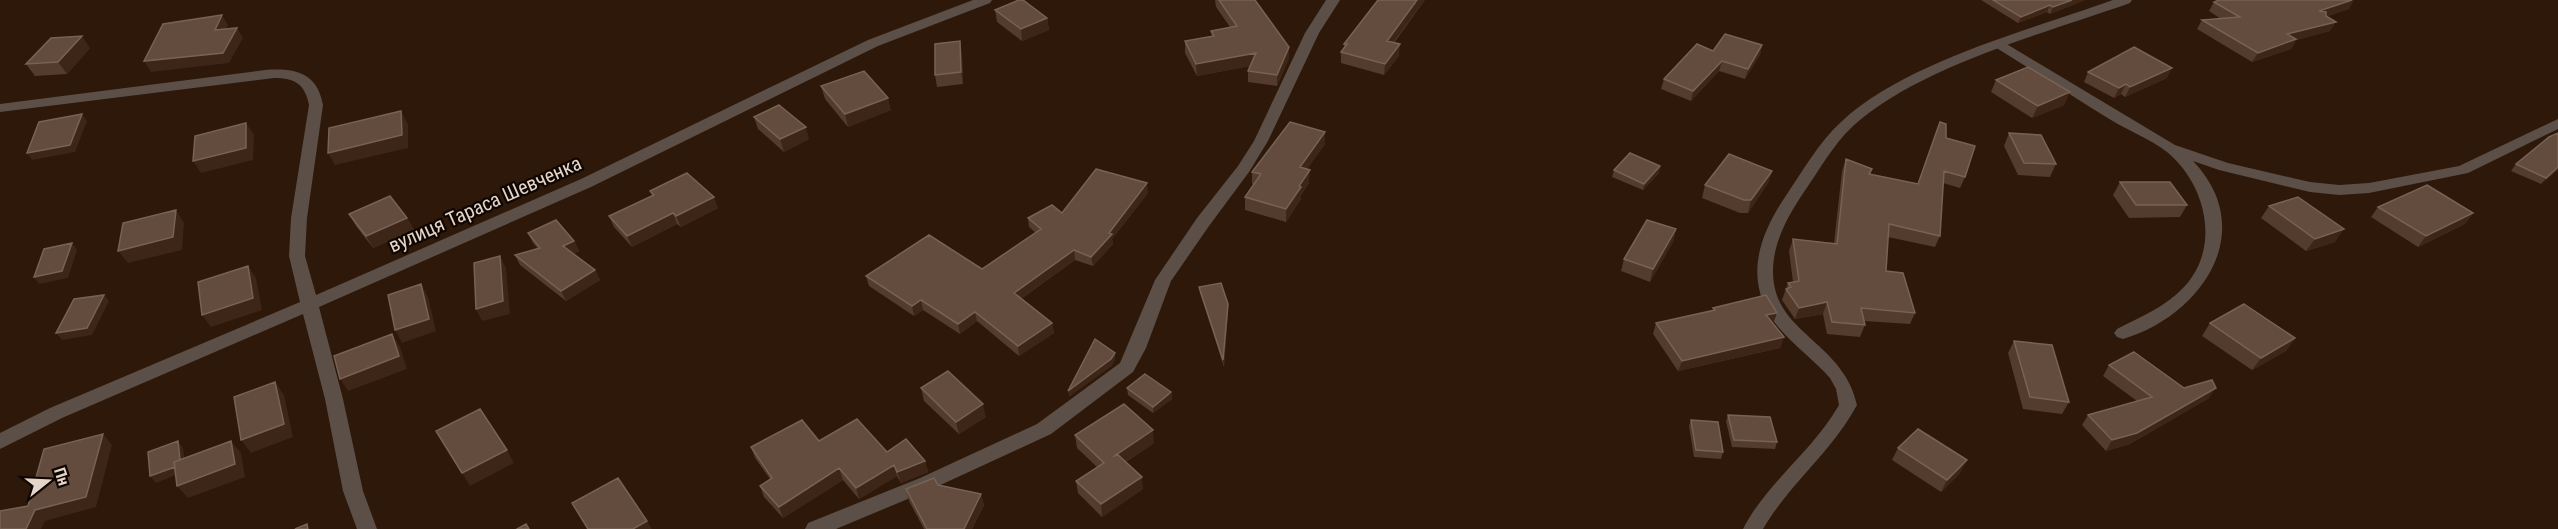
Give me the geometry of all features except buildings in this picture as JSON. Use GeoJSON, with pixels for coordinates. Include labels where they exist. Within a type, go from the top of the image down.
{"type":"FeatureCollection","features":[{"type":"Feature","properties":{"kind":"street","name":"вулиця Тараса Шевченка"},"geometry":{"type":"LineString","coordinates":[[0,441],[56,413],[546,201],[873,43],[985,0]]}},
{"type":"Feature","properties":{"kind":"street"},"geometry":{"type":"LineString","coordinates":[[815,529],[927,483],[1044,429],[1127,367],[1137,348],[1163,280],[1203,222],[1244,170],[1261,141],[1312,33],[1333,0]]}},
{"type":"Feature","properties":{"kind":"street"},"geometry":{"type":"LineString","coordinates":[[1753,529],[1772,498],[1818,447],[1848,405],[1844,385],[1836,372],[1778,312],[1768,292],[1765,273],[1766,249],[1774,228],[1811,170],[1849,122],[1898,88],[2001,44],[2125,0]]}},
{"type":"Feature","properties":{"kind":"street"},"geometry":{"type":"LineString","coordinates":[[2001,44],[2170,148],[2224,167],[2294,184],[2351,190],[2385,186],[2463,170],[2558,123]]}},
{"type":"Feature","properties":{"kind":"street"},"geometry":{"type":"LineString","coordinates":[[0,108],[265,74],[289,74],[307,82],[313,88],[316,105],[299,218],[297,256],[334,399],[353,491],[368,529]]}},
{"type":"Feature","properties":{"kind":"street"},"geometry":{"type":"LineString","coordinates":[[2123,333],[2170,307],[2189,292],[2203,276],[2212,250],[2213,219],[2207,193],[2196,174],[2170,148]]}}]}
